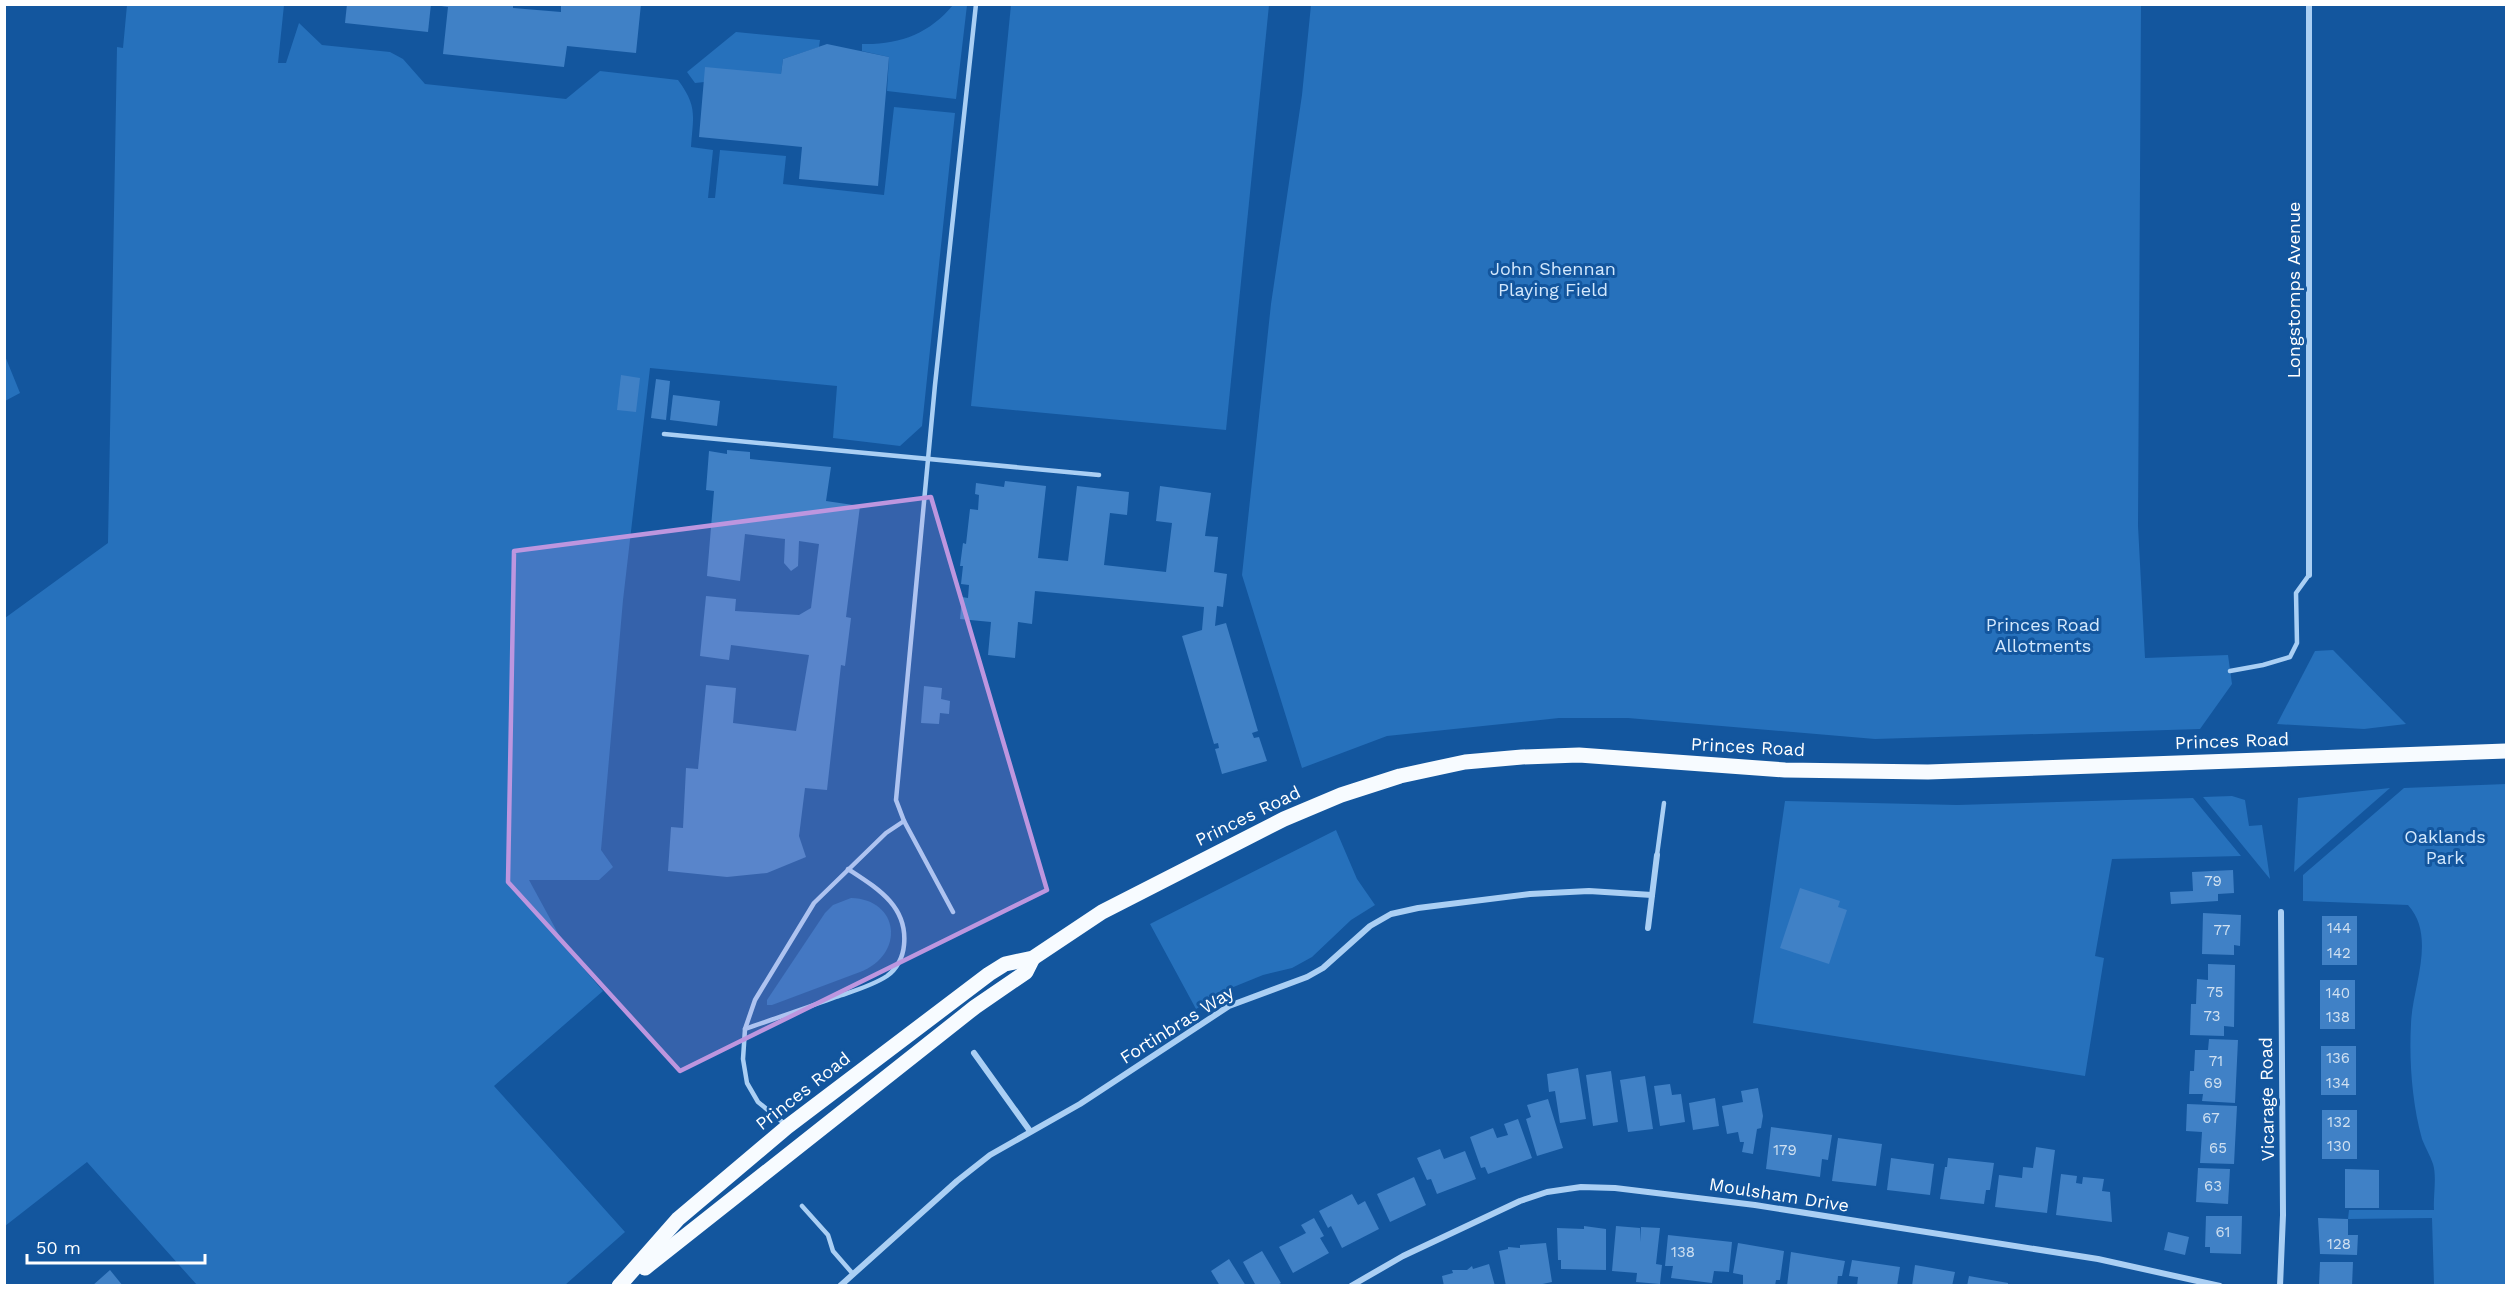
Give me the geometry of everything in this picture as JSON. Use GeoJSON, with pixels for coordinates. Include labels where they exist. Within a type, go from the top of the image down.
{"type":"FeatureCollection","features":[{"type":"Feature","properties":{"kind":"main road","name":"Princes Road"},"geometry":{"type":"LineString","coordinates":[[621,1286],[678,1219],[788,1127],[989,974],[1005,964],[1034,958],[1102,912],[1284,819],[1341,795],[1400,776],[1465,762],[1579,755],[1785,770],[1928,772],[2506,751]]}},
{"type":"Feature","properties":{"kind":"main road","name":"Princes Road"},"geometry":{"type":"LineString","coordinates":[[621,1286],[966,1014],[1026,972],[1034,958]]}},
{"type":"Feature","properties":{"kind":"street","name":"Longstomps Avenue"},"geometry":{"type":"LineString","coordinates":[[2309,4],[2309,575]]}},
{"type":"Feature","properties":{"kind":"street"},"geometry":{"type":"LineString","coordinates":[[1648,928],[1657,855]]}},
{"type":"Feature","properties":{"kind":"street","name":"Fortinbras Way"},"geometry":{"type":"LineString","coordinates":[[840,1286],[957,1181],[990,1155],[1080,1104],[1229,1006],[1307,977],[1323,968],[1370,926],[1391,915],[1418,909],[1530,894],[1589,891],[1652,895]]}},
{"type":"Feature","properties":{"kind":"street","name":"Vicarage Road"},"geometry":{"type":"LineString","coordinates":[[2280,1286],[2283,1215],[2281,912]]}},
{"type":"Feature","properties":{"kind":"street"},"geometry":{"type":"LineString","coordinates":[[974,1053],[1030,1131]]}},
{"type":"Feature","properties":{"kind":"street","name":"Moulsham Drive"},"geometry":{"type":"LineString","coordinates":[[1351,1286],[1403,1256],[1520,1201],[1547,1192],[1581,1187],[1615,1188],[1755,1205],[2098,1259],[2220,1286]]}},
{"type":"Feature","properties":{"kind":"lane"},"geometry":{"type":"LineString","coordinates":[[953,912],[904,821],[896,800],[976,4]]}},
{"type":"Feature","properties":{"kind":"lane"},"geometry":{"type":"LineString","coordinates":[[664,434],[1099,475]]}},
{"type":"Feature","properties":{"kind":"lane"},"geometry":{"type":"LineString","coordinates":[[2230,671],[2263,666],[2290,657],[2297,643],[2296,593],[2309,575]]}},
{"type":"Feature","properties":{"kind":"lane"},"geometry":{"type":"LineString","coordinates":[[1657,855],[1664,803]]}},
{"type":"Feature","properties":{"kind":"lane"},"geometry":{"type":"LineString","coordinates":[[788,1127],[758,1102],[747,1083],[743,1059],[745,1029],[755,1000],[814,903],[886,833],[904,821]]}},
{"type":"Feature","properties":{"kind":"lane"},"geometry":{"type":"LineString","coordinates":[[745,1029],[866,987],[888,975],[900,960],[905,933],[902,917],[883,892],[848,869]]}},
{"type":"Feature","properties":{"kind":"lane"},"geometry":{"type":"LineString","coordinates":[[802,1206],[828,1235],[833,1251],[853,1274]]}},
{"type":"Feature","properties":{"kind":"highlighted area"},"geometry":{"type":"Polygon","coordinates":[[[931,497],[1047,890],[680,1071],[508,882],[514,551],[931,497]]]}},
{"type":"Feature","properties":{"kind":"green space"},"geometry":{"type":"Polygon","coordinates":[[[127,5],[284,5],[278,63],[286,63],[299,23],[322,45],[390,52],[403,59],[425,84],[566,99],[600,71],[678,80],[689,98],[693,112],[691,147],[713,150],[708,198],[715,198],[720,150],[786,156],[783,184],[884,195],[894,107],[955,113],[922,426],[900,446],[833,438],[837,386],[650,368],[623,600],[601,850],[613,867],[599,880],[529,880],[566,948],[603,991],[494,1086],[625,1232],[565,1285],[197,1285],[87,1162],[5,1226],[5,618],[108,543],[117,47],[123,48],[127,5]]]}},
{"type":"Feature","properties":{"kind":"green space"},"geometry":{"type":"Polygon","coordinates":[[[953,5],[967,5],[956,99],[887,91],[889,57],[862,51],[862,44],[901,40],[912,36],[934,23],[953,5]]]}},
{"type":"Feature","properties":{"kind":"green space"},"geometry":{"type":"Polygon","coordinates":[[[1011,5],[1269,5],[1226,430],[971,406],[1011,5]]]}},
{"type":"Feature","properties":{"kind":"green space","name":"John Shennan Playing Field"},"geometry":{"type":"Polygon","coordinates":[[[1311,5],[2141,5],[2138,526],[2145,658],[2228,655],[2232,684],[2200,729],[1875,739],[1628,718],[1559,718],[1387,736],[1302,768],[1242,575],[1271,304],[1302,95],[1311,5]]]}},
{"type":"Feature","properties":{"kind":"green space"},"geometry":{"type":"Polygon","coordinates":[[[736,32],[820,40],[819,47],[783,59],[781,74],[695,83],[687,72],[736,32]]]}},
{"type":"Feature","properties":{"kind":"green space"},"geometry":{"type":"Polygon","coordinates":[[[5,356],[20,393],[4,401],[5,356]]]}},
{"type":"Feature","properties":{"kind":"green space"},"geometry":{"type":"Polygon","coordinates":[[[2333,650],[2406,724],[2364,729],[2277,724],[2315,651],[2333,650]]]}},
{"type":"Feature","properties":{"kind":"green space","name":"Oaklands Park"},"geometry":{"type":"Polygon","coordinates":[[[2506,784],[2506,1285],[2434,1285],[2432,1218],[2348,1219],[2349,1210],[2434,1210],[2434,1169],[2419,1125],[2410,1053],[2412,1010],[2421,963],[2421,932],[2408,905],[2303,901],[2303,875],[2404,788],[2506,784]]]}},
{"type":"Feature","properties":{"kind":"green space"},"geometry":{"type":"Polygon","coordinates":[[[2390,788],[2294,872],[2298,798],[2390,788]]]}},
{"type":"Feature","properties":{"kind":"green space"},"geometry":{"type":"Polygon","coordinates":[[[2232,796],[2245,800],[2249,826],[2262,825],[2270,879],[2203,797],[2232,796]]]}},
{"type":"Feature","properties":{"kind":"green space"},"geometry":{"type":"Polygon","coordinates":[[[2193,798],[2241,856],[2112,859],[2095,956],[2104,958],[2085,1076],[1753,1023],[1785,801],[1957,805],[2193,798]]]}},
{"type":"Feature","properties":{"kind":"green space"},"geometry":{"type":"Polygon","coordinates":[[[1336,830],[1357,879],[1375,905],[1351,920],[1312,957],[1292,968],[1263,975],[1231,988],[1196,1009],[1150,924],[1336,830]]]}},
{"type":"Feature","properties":{"kind":"green space"},"geometry":{"type":"Polygon","coordinates":[[[851,898],[867,901],[879,907],[887,917],[891,929],[890,941],[885,953],[875,964],[860,972],[767,1005],[767,1000],[825,913],[833,905],[851,898]]]}},
{"type":"Feature","properties":{"kind":"building"},"geometry":{"type":"Polygon","coordinates":[[[347,4],[431,4],[428,32],[345,23],[347,4]]]}},
{"type":"Feature","properties":{"kind":"building"},"geometry":{"type":"Polygon","coordinates":[[[561,4],[641,4],[636,53],[567,46],[564,67],[443,54],[448,7],[434,5],[513,5],[513,8],[561,12],[561,4]]]}},
{"type":"Feature","properties":{"kind":"building"},"geometry":{"type":"Polygon","coordinates":[[[827,44],[889,57],[878,186],[799,179],[802,147],[699,137],[705,67],[781,74],[783,59],[827,44]]]}},
{"type":"Feature","properties":{"kind":"building"},"geometry":{"type":"Polygon","coordinates":[[[621,375],[640,378],[636,412],[617,410],[621,375]]]}},
{"type":"Feature","properties":{"kind":"building"},"geometry":{"type":"Polygon","coordinates":[[[656,379],[670,381],[666,420],[651,418],[656,379]]]}},
{"type":"Feature","properties":{"kind":"building"},"geometry":{"type":"Polygon","coordinates":[[[673,395],[720,401],[717,426],[670,420],[673,395]]]}},
{"type":"Feature","properties":{"kind":"building"},"geometry":{"type":"Polygon","coordinates":[[[727,450],[750,452],[750,459],[831,467],[826,501],[860,506],[846,617],[851,618],[845,666],[841,665],[827,790],[805,788],[799,836],[806,857],[767,873],[727,877],[668,871],[671,827],[683,828],[686,768],[698,769],[706,685],[736,688],[733,723],[796,731],[809,655],[731,645],[729,660],[700,656],[706,596],[736,599],[735,611],[799,615],[811,608],[819,544],[799,541],[798,566],[791,571],[784,563],[785,539],[745,534],[740,581],[707,576],[714,491],[706,490],[709,451],[727,454],[727,450]]]}},
{"type":"Feature","properties":{"kind":"building"},"geometry":{"type":"Polygon","coordinates":[[[1005,481],[1046,486],[1038,558],[1068,561],[1077,486],[1129,492],[1127,515],[1110,513],[1104,565],[1166,572],[1172,523],[1156,521],[1160,486],[1211,493],[1205,536],[1218,537],[1214,572],[1227,574],[1223,607],[1217,606],[1215,626],[1226,623],[1258,731],[1252,733],[1254,738],[1259,737],[1267,761],[1222,774],[1215,749],[1219,748],[1218,743],[1214,744],[1182,636],[1202,630],[1204,607],[1035,591],[1032,624],[1018,622],[1015,658],[988,655],[991,622],[960,619],[962,597],[968,598],[969,585],[961,584],[963,566],[960,566],[963,543],[966,544],[970,509],[978,510],[979,495],[975,494],[976,483],[1004,487],[1005,481]]]}},
{"type":"Feature","properties":{"kind":"building"},"geometry":{"type":"Polygon","coordinates":[[[924,686],[942,688],[941,699],[950,701],[949,714],[940,713],[939,724],[921,723],[924,686]]]}},
{"type":"Feature","properties":{"kind":"building"},"geometry":{"type":"Polygon","coordinates":[[[2233,870],[2234,893],[2218,894],[2218,901],[2171,904],[2170,892],[2193,891],[2192,872],[2233,870]]]}},
{"type":"Feature","properties":{"kind":"building"},"geometry":{"type":"Polygon","coordinates":[[[1800,888],[1840,901],[1838,907],[1847,910],[1829,964],[1780,948],[1800,888]]]}},
{"type":"Feature","properties":{"kind":"building"},"geometry":{"type":"Polygon","coordinates":[[[2203,913],[2241,915],[2240,946],[2234,945],[2234,955],[2202,954],[2203,913]]]}},
{"type":"Feature","properties":{"kind":"building"},"geometry":{"type":"Polygon","coordinates":[[[2322,916],[2357,916],[2357,965],[2322,965],[2322,916]]]}},
{"type":"Feature","properties":{"kind":"building"},"geometry":{"type":"Polygon","coordinates":[[[2208,964],[2235,965],[2234,1027],[2224,1026],[2224,1036],[2190,1035],[2191,1004],[2196,1004],[2197,979],[2208,980],[2208,964]]]}},
{"type":"Feature","properties":{"kind":"building"},"geometry":{"type":"Polygon","coordinates":[[[2320,980],[2355,980],[2355,1029],[2320,1029],[2320,980]]]}},
{"type":"Feature","properties":{"kind":"building"},"geometry":{"type":"Polygon","coordinates":[[[2209,1039],[2238,1040],[2235,1103],[2202,1101],[2203,1094],[2189,1094],[2190,1071],[2194,1071],[2195,1050],[2208,1050],[2209,1039]]]}},
{"type":"Feature","properties":{"kind":"building"},"geometry":{"type":"Polygon","coordinates":[[[2321,1046],[2356,1046],[2356,1095],[2321,1095],[2321,1046]]]}},
{"type":"Feature","properties":{"kind":"building"},"geometry":{"type":"Polygon","coordinates":[[[1578,1068],[1586,1119],[1560,1123],[1555,1091],[1549,1092],[1547,1074],[1578,1068]]]}},
{"type":"Feature","properties":{"kind":"building"},"geometry":{"type":"Polygon","coordinates":[[[1611,1071],[1618,1122],[1593,1126],[1586,1075],[1611,1071]]]}},
{"type":"Feature","properties":{"kind":"building"},"geometry":{"type":"Polygon","coordinates":[[[1645,1076],[1653,1129],[1628,1132],[1620,1080],[1645,1076]]]}},
{"type":"Feature","properties":{"kind":"building"},"geometry":{"type":"Polygon","coordinates":[[[1670,1084],[1672,1095],[1681,1094],[1685,1122],[1660,1126],[1654,1086],[1670,1084]]]}},
{"type":"Feature","properties":{"kind":"building"},"geometry":{"type":"Polygon","coordinates":[[[1758,1088],[1763,1116],[1761,1128],[1757,1129],[1753,1154],[1742,1152],[1744,1142],[1740,1142],[1738,1132],[1727,1134],[1722,1106],[1743,1102],[1741,1091],[1758,1088]]]}},
{"type":"Feature","properties":{"kind":"building"},"geometry":{"type":"Polygon","coordinates":[[[1715,1098],[1719,1126],[1693,1130],[1689,1103],[1715,1098]]]}},
{"type":"Feature","properties":{"kind":"building"},"geometry":{"type":"Polygon","coordinates":[[[1548,1099],[1563,1148],[1537,1156],[1526,1119],[1531,1117],[1527,1105],[1548,1099]]]}},
{"type":"Feature","properties":{"kind":"building"},"geometry":{"type":"Polygon","coordinates":[[[2187,1104],[2237,1106],[2234,1164],[2200,1163],[2202,1132],[2186,1131],[2187,1104]]]}},
{"type":"Feature","properties":{"kind":"building"},"geometry":{"type":"Polygon","coordinates":[[[2322,1110],[2357,1110],[2357,1159],[2322,1159],[2322,1110]]]}},
{"type":"Feature","properties":{"kind":"building"},"geometry":{"type":"Polygon","coordinates":[[[1518,1119],[1532,1158],[1488,1174],[1485,1167],[1481,1168],[1470,1137],[1493,1128],[1497,1138],[1508,1135],[1504,1124],[1518,1119]]]}},
{"type":"Feature","properties":{"kind":"building"},"geometry":{"type":"Polygon","coordinates":[[[1771,1127],[1832,1135],[1828,1160],[1822,1159],[1820,1177],[1766,1169],[1771,1127]]]}},
{"type":"Feature","properties":{"kind":"building"},"geometry":{"type":"Polygon","coordinates":[[[1838,1138],[1882,1144],[1876,1186],[1832,1181],[1838,1138]]]}},
{"type":"Feature","properties":{"kind":"building"},"geometry":{"type":"Polygon","coordinates":[[[2036,1147],[2055,1150],[2047,1213],[1995,1207],[1999,1175],[2022,1178],[2023,1167],[2033,1168],[2036,1147]]]}},
{"type":"Feature","properties":{"kind":"building"},"geometry":{"type":"Polygon","coordinates":[[[1440,1149],[1444,1159],[1465,1151],[1476,1179],[1437,1194],[1431,1179],[1427,1180],[1417,1158],[1440,1149]]]}},
{"type":"Feature","properties":{"kind":"building"},"geometry":{"type":"Polygon","coordinates":[[[1891,1158],[1934,1164],[1930,1195],[1887,1190],[1891,1158]]]}},
{"type":"Feature","properties":{"kind":"building"},"geometry":{"type":"Polygon","coordinates":[[[1948,1158],[1994,1163],[1990,1190],[1986,1190],[1984,1204],[1940,1199],[1948,1158]]]}},
{"type":"Feature","properties":{"kind":"building"},"geometry":{"type":"Polygon","coordinates":[[[2198,1168],[2230,1169],[2228,1204],[2196,1202],[2198,1168]]]}},
{"type":"Feature","properties":{"kind":"building"},"geometry":{"type":"Polygon","coordinates":[[[2345,1169],[2379,1170],[2379,1208],[2345,1208],[2345,1169]]]}},
{"type":"Feature","properties":{"kind":"building"},"geometry":{"type":"Polygon","coordinates":[[[2061,1174],[2077,1176],[2076,1183],[2082,1184],[2083,1177],[2104,1179],[2102,1191],[2110,1192],[2112,1222],[2056,1215],[2061,1174]]]}},
{"type":"Feature","properties":{"kind":"building"},"geometry":{"type":"Polygon","coordinates":[[[1414,1177],[1426,1205],[1390,1222],[1377,1194],[1414,1177]]]}},
{"type":"Feature","properties":{"kind":"building"},"geometry":{"type":"Polygon","coordinates":[[[1352,1194],[1358,1205],[1365,1201],[1379,1229],[1342,1248],[1331,1226],[1328,1228],[1319,1211],[1352,1194]]]}},
{"type":"Feature","properties":{"kind":"building"},"geometry":{"type":"Polygon","coordinates":[[[2206,1216],[2242,1216],[2241,1254],[2210,1253],[2210,1247],[2205,1247],[2206,1216]]]}},
{"type":"Feature","properties":{"kind":"building"},"geometry":{"type":"Polygon","coordinates":[[[1314,1218],[1324,1236],[1320,1238],[1329,1253],[1293,1273],[1279,1247],[1306,1233],[1301,1225],[1314,1218]]]}},
{"type":"Feature","properties":{"kind":"building"},"geometry":{"type":"Polygon","coordinates":[[[2318,1218],[2348,1219],[2348,1235],[2358,1235],[2357,1255],[2320,1254],[2318,1218]]]}},
{"type":"Feature","properties":{"kind":"building"},"geometry":{"type":"Polygon","coordinates":[[[1584,1226],[1606,1229],[1606,1270],[1561,1269],[1561,1260],[1558,1260],[1557,1228],[1584,1229],[1584,1226]]]}},
{"type":"Feature","properties":{"kind":"building"},"geometry":{"type":"Polygon","coordinates":[[[1616,1226],[1640,1228],[1640,1242],[1641,1227],[1660,1228],[1656,1264],[1662,1265],[1660,1284],[1636,1282],[1637,1273],[1612,1271],[1616,1226]]]}},
{"type":"Feature","properties":{"kind":"building"},"geometry":{"type":"Polygon","coordinates":[[[2168,1232],[2189,1237],[2185,1255],[2164,1250],[2168,1232]]]}},
{"type":"Feature","properties":{"kind":"building"},"geometry":{"type":"Polygon","coordinates":[[[1668,1235],[1732,1242],[1729,1272],[1714,1271],[1712,1283],[1671,1278],[1673,1266],[1665,1266],[1668,1235]]]}},
{"type":"Feature","properties":{"kind":"building"},"geometry":{"type":"Polygon","coordinates":[[[1546,1243],[1552,1282],[1533,1286],[1506,1286],[1499,1251],[1508,1249],[1508,1247],[1520,1248],[1520,1245],[1546,1243]]]}},
{"type":"Feature","properties":{"kind":"building"},"geometry":{"type":"Polygon","coordinates":[[[1738,1243],[1784,1251],[1780,1280],[1776,1280],[1775,1286],[1743,1284],[1743,1275],[1733,1273],[1738,1243]]]}},
{"type":"Feature","properties":{"kind":"building"},"geometry":{"type":"Polygon","coordinates":[[[1262,1251],[1281,1283],[1276,1286],[1256,1286],[1243,1262],[1262,1251]]]}},
{"type":"Feature","properties":{"kind":"building"},"geometry":{"type":"Polygon","coordinates":[[[1791,1252],[1845,1261],[1842,1276],[1838,1276],[1837,1286],[1787,1286],[1791,1252]]]}},
{"type":"Feature","properties":{"kind":"building"},"geometry":{"type":"Polygon","coordinates":[[[1229,1259],[1246,1286],[1220,1286],[1211,1271],[1229,1259]]]}},
{"type":"Feature","properties":{"kind":"building"},"geometry":{"type":"Polygon","coordinates":[[[1852,1260],[1900,1267],[1897,1286],[1857,1286],[1858,1277],[1849,1276],[1852,1260]]]}},
{"type":"Feature","properties":{"kind":"building"},"geometry":{"type":"Polygon","coordinates":[[[2320,1262],[2353,1262],[2352,1286],[2319,1286],[2320,1262]]]}},
{"type":"Feature","properties":{"kind":"building"},"geometry":{"type":"Polygon","coordinates":[[[1489,1264],[1495,1286],[1444,1286],[1442,1276],[1453,1273],[1452,1270],[1467,1270],[1472,1266],[1473,1269],[1489,1264]]]}},
{"type":"Feature","properties":{"kind":"building"},"geometry":{"type":"Polygon","coordinates":[[[1915,1265],[1955,1272],[1952,1286],[1912,1286],[1915,1265]]]}},
{"type":"Feature","properties":{"kind":"building"},"geometry":{"type":"Polygon","coordinates":[[[110,1270],[123,1286],[92,1286],[110,1270]]]}},
{"type":"Feature","properties":{"kind":"building"},"geometry":{"type":"Polygon","coordinates":[[[1969,1276],[2008,1283],[2008,1286],[1967,1286],[1969,1276]]]}},
{"type":"Feature","properties":{"kind":"park label","name":"Princes Road Allotments"},"geometry":{"type":"Point","coordinates":[2043,635]}}]}
